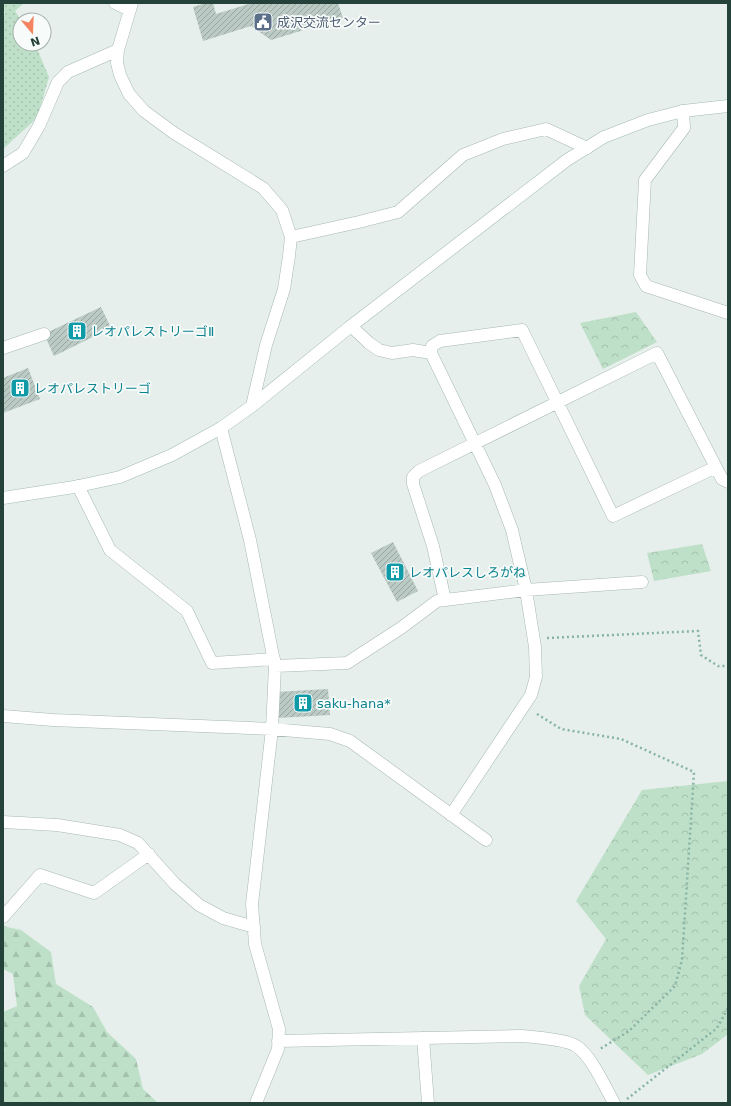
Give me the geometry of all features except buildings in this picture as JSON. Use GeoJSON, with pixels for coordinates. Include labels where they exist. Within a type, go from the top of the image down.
{"type":"FeatureCollection","features":[{"type":"Feature","properties":{"kind":"street"},"geometry":{"type":"LineString","coordinates":[[115,3],[131,6],[118,50],[118,63],[123,85],[129,94],[144,111],[174,133],[263,188],[282,210],[290,237],[284,289],[266,345],[252,406]]}},
{"type":"Feature","properties":{"kind":"street"},"geometry":{"type":"LineString","coordinates":[[3,166],[23,153],[39,126],[58,82],[68,72],[118,50]]}},
{"type":"Feature","properties":{"kind":"street"},"geometry":{"type":"LineString","coordinates":[[3,498],[78,486],[120,477],[172,455],[221,428],[252,406],[351,326],[567,160],[604,137],[648,120],[683,111],[728,106]]}},
{"type":"Feature","properties":{"kind":"street"},"geometry":{"type":"LineString","coordinates":[[683,111],[684,128],[646,180],[640,275],[646,286],[728,313]]}},
{"type":"Feature","properties":{"kind":"street"},"geometry":{"type":"LineString","coordinates":[[290,237],[398,212],[463,155],[503,139],[546,129],[587,148]]}},
{"type":"Feature","properties":{"kind":"street"},"geometry":{"type":"LineString","coordinates":[[351,326],[380,350],[392,353],[413,350],[431,353]]}},
{"type":"Feature","properties":{"kind":"street"},"geometry":{"type":"LineString","coordinates":[[451,815],[531,695],[536,677],[534,638],[526,590],[512,530],[495,485],[431,353],[432,346],[440,341],[522,330],[613,516],[716,467]]}},
{"type":"Feature","properties":{"kind":"street"},"geometry":{"type":"LineString","coordinates":[[3,348],[44,334]]}},
{"type":"Feature","properties":{"kind":"street"},"geometry":{"type":"LineString","coordinates":[[445,600],[433,546],[413,484],[413,477],[419,471],[657,353],[722,479],[728,482]]}},
{"type":"Feature","properties":{"kind":"street"},"geometry":{"type":"LineString","coordinates":[[221,428],[250,540],[275,663],[272,729],[252,904],[255,944],[279,1029],[278,1049],[256,1103]]}},
{"type":"Feature","properties":{"kind":"street"},"geometry":{"type":"LineString","coordinates":[[78,486],[110,550],[187,611],[212,663],[347,663],[401,628],[437,601],[526,590],[642,582]]}},
{"type":"Feature","properties":{"kind":"street"},"geometry":{"type":"LineString","coordinates":[[3,716],[53,720],[272,729],[330,734],[350,741],[486,840]]}},
{"type":"Feature","properties":{"kind":"street"},"geometry":{"type":"LineString","coordinates":[[3,822],[57,825],[120,835],[138,843],[175,884],[198,905],[223,918],[254,927]]}},
{"type":"Feature","properties":{"kind":"street"},"geometry":{"type":"LineString","coordinates":[[3,917],[40,875],[94,893],[149,854]]}},
{"type":"Feature","properties":{"kind":"street"},"geometry":{"type":"LineString","coordinates":[[278,1041],[521,1036],[549,1039],[576,1045],[588,1056],[614,1103]]}},
{"type":"Feature","properties":{"kind":"street"},"geometry":{"type":"LineString","coordinates":[[423,1038],[428,1103]]}},
{"type":"Feature","properties":{"kind":"path"},"geometry":{"type":"LineString","coordinates":[[534,638],[698,631],[701,655],[718,666],[728,666]]}},
{"type":"Feature","properties":{"kind":"path"},"geometry":{"type":"LineString","coordinates":[[523,706],[561,729],[621,739],[694,772],[682,960],[675,986],[629,1031],[588,1056]]}},
{"type":"Feature","properties":{"kind":"path"},"geometry":{"type":"LineString","coordinates":[[621,1103],[718,1028],[728,1008]]}},
{"type":"Feature","properties":{"kind":"green space"},"geometry":{"type":"Polygon","coordinates":[[[3,3],[24,3],[16,12],[12,12],[12,52],[38,52],[49,77],[37,118],[3,149],[3,21],[5,12],[3,9],[3,3]]]}},
{"type":"Feature","properties":{"kind":"green space"},"geometry":{"type":"Polygon","coordinates":[[[636,312],[657,342],[603,369],[580,323],[636,312]]]}},
{"type":"Feature","properties":{"kind":"green space"},"geometry":{"type":"Polygon","coordinates":[[[702,544],[711,571],[654,581],[647,553],[702,544]]]}},
{"type":"Feature","properties":{"kind":"green space"},"geometry":{"type":"Polygon","coordinates":[[[728,781],[728,1034],[702,1054],[648,1075],[585,1015],[579,986],[606,939],[576,901],[642,790],[728,781]]]}},
{"type":"Feature","properties":{"kind":"green space"},"geometry":{"type":"Polygon","coordinates":[[[3,926],[21,930],[51,952],[56,984],[93,1007],[107,1032],[136,1059],[143,1089],[158,1103],[3,1103],[3,1053],[5,1050],[3,1048],[3,1012],[17,1006],[13,974],[3,969],[3,926]]]}},
{"type":"Feature","properties":{"kind":"place","name":"成沢交流センター"},"geometry":{"type":"Point","coordinates":[263,22]}},
{"type":"Feature","properties":{"kind":"place","name":"レオパレストリーゴⅡ"},"geometry":{"type":"Point","coordinates":[77,331]}},
{"type":"Feature","properties":{"kind":"place","name":"レオパレストリーゴ"},"geometry":{"type":"Point","coordinates":[20,388]}},
{"type":"Feature","properties":{"kind":"place","name":"レオパレスしろがね"},"geometry":{"type":"Point","coordinates":[395,572]}},
{"type":"Feature","properties":{"kind":"place","name":"saku-hana*"},"geometry":{"type":"Point","coordinates":[303,703]}}]}
